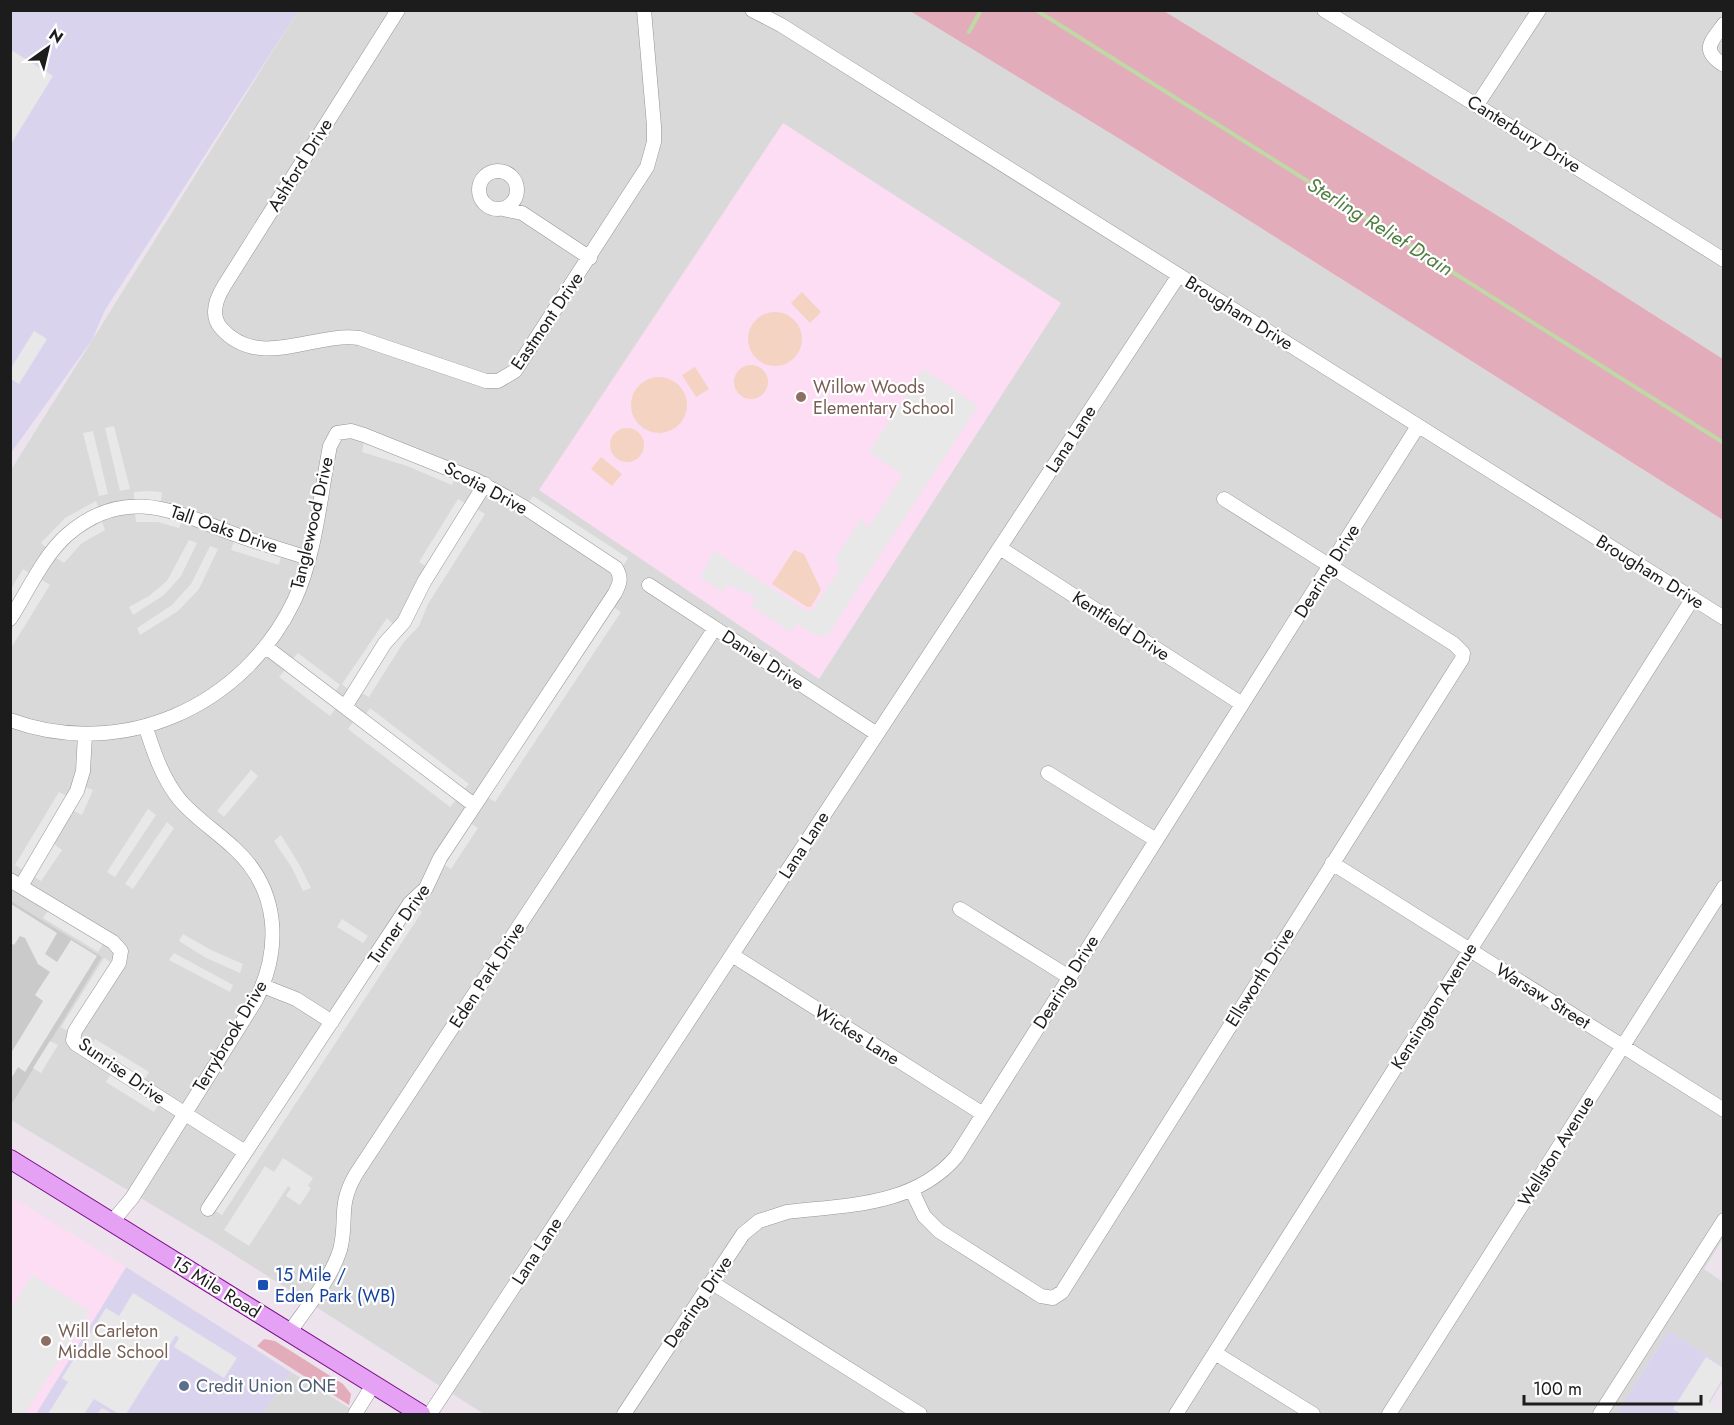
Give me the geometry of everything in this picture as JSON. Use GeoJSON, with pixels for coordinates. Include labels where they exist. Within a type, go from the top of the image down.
{"type":"FeatureCollection","features":[{"type":"Feature","properties":{"kind":"main road","name":"15 Mile Road"},"geometry":{"type":"LineString","coordinates":[[10,1159],[421,1414]]}},
{"type":"Feature","properties":{"kind":"street","name":"Ashford Drive"},"geometry":{"type":"LineString","coordinates":[[217,323],[214,308],[224,285],[398,10]]}},
{"type":"Feature","properties":{"kind":"street","name":"Eastmont Drive"},"geometry":{"type":"LineString","coordinates":[[217,323],[228,336],[243,345],[259,348],[282,348],[345,336],[359,338],[486,381],[498,381],[515,371],[640,180],[652,154],[654,126],[644,10]]}},
{"type":"Feature","properties":{"kind":"street","name":"Brougham Drive"},"geometry":{"type":"LineString","coordinates":[[752,10],[781,25],[1724,618]]}},
{"type":"Feature","properties":{"kind":"street","name":"Canterbury Drive"},"geometry":{"type":"LineString","coordinates":[[1324,10],[1342,15],[1477,105],[1724,260]]}},
{"type":"Feature","properties":{"kind":"street"},"geometry":{"type":"LineString","coordinates":[[1477,105],[1539,10]]}},
{"type":"Feature","properties":{"kind":"street"},"geometry":{"type":"LineString","coordinates":[[1724,24],[1712,41],[1709,51],[1711,56],[1724,65]]}},
{"type":"Feature","properties":{"kind":"street"},"geometry":{"type":"LineString","coordinates":[[522,213],[515,199],[515,182],[512,175],[502,169],[488,173],[481,184],[478,195],[490,208],[522,213],[590,258]]}},
{"type":"Feature","properties":{"kind":"street"},"geometry":{"type":"LineString","coordinates":[[503,209],[515,199]]}},
{"type":"Feature","properties":{"kind":"street","name":"Lana Lane"},"geometry":{"type":"LineString","coordinates":[[430,1414],[1179,275]]}},
{"type":"Feature","properties":{"kind":"street","name":"Dearing Drive"},"geometry":{"type":"LineString","coordinates":[[624,1414],[743,1234],[759,1221],[787,1212],[876,1201],[912,1191],[947,1168],[1418,426]]}},
{"type":"Feature","properties":{"kind":"street","name":"Scotia Drive"},"geometry":{"type":"LineString","coordinates":[[337,433],[351,431],[364,435],[442,464],[485,484],[616,568],[621,575]]}},
{"type":"Feature","properties":{"kind":"street","name":"Tanglewood Drive"},"geometry":{"type":"LineString","coordinates":[[10,720],[46,730],[85,735],[146,728],[203,702],[232,682],[266,647],[294,600],[308,558],[330,446],[337,433]]}},
{"type":"Feature","properties":{"kind":"street"},"geometry":{"type":"LineString","coordinates":[[345,707],[386,643],[404,622],[424,582],[485,484]]}},
{"type":"Feature","properties":{"kind":"street"},"geometry":{"type":"LineString","coordinates":[[1224,499],[1330,566]]}},
{"type":"Feature","properties":{"kind":"street","name":"Tall Oaks Drive"},"geometry":{"type":"LineString","coordinates":[[10,619],[65,536],[96,517],[119,508],[148,506],[182,512],[237,536],[308,558]]}},
{"type":"Feature","properties":{"kind":"street","name":"Kentfield Drive"},"geometry":{"type":"LineString","coordinates":[[999,548],[1242,704]]}},
{"type":"Feature","properties":{"kind":"street","name":"Ellsworth Drive"},"geometry":{"type":"LineString","coordinates":[[912,1191],[924,1216],[939,1231],[1041,1296],[1053,1298],[1062,1292],[1459,664],[1462,653],[1454,644],[1330,566]]}},
{"type":"Feature","properties":{"kind":"street","name":"Turner Drive"},"geometry":{"type":"LineString","coordinates":[[208,1209],[410,903],[426,888],[434,867],[615,593],[620,584],[621,575]]}},
{"type":"Feature","properties":{"kind":"street","name":"Daniel Drive"},"geometry":{"type":"LineString","coordinates":[[649,585],[877,734]]}},
{"type":"Feature","properties":{"kind":"street","name":"Kensington Avenue"},"geometry":{"type":"LineString","coordinates":[[1176,1414],[1693,598]]}},
{"type":"Feature","properties":{"kind":"street","name":"Eden Park Drive"},"geometry":{"type":"LineString","coordinates":[[290,1333],[336,1259],[341,1242],[343,1206],[356,1174],[715,628]]}},
{"type":"Feature","properties":{"kind":"street"},"geometry":{"type":"LineString","coordinates":[[266,647],[474,805]]}},
{"type":"Feature","properties":{"kind":"street","name":"Terrybrook Drive"},"geometry":{"type":"LineString","coordinates":[[112,1222],[132,1198],[263,986],[274,935],[271,909],[260,880],[244,857],[180,800],[159,766],[146,728]]}},
{"type":"Feature","properties":{"kind":"street"},"geometry":{"type":"LineString","coordinates":[[16,883],[78,791],[83,771],[85,735]]}},
{"type":"Feature","properties":{"kind":"street"},"geometry":{"type":"LineString","coordinates":[[1048,773],[1156,840]]}},
{"type":"Feature","properties":{"kind":"street","name":"Warsaw Street"},"geometry":{"type":"LineString","coordinates":[[1332,863],[1724,1110]]}},
{"type":"Feature","properties":{"kind":"street","name":"Sunrise Drive"},"geometry":{"type":"LineString","coordinates":[[16,883],[113,942],[121,951],[119,963],[75,1031],[76,1044],[245,1152]]}},
{"type":"Feature","properties":{"kind":"street","name":"Wellston Avenue"},"geometry":{"type":"LineString","coordinates":[[1389,1414],[1724,887]]}},
{"type":"Feature","properties":{"kind":"street"},"geometry":{"type":"LineString","coordinates":[[960,909],[1069,977]]}},
{"type":"Feature","properties":{"kind":"street","name":"Wickes Lane"},"geometry":{"type":"LineString","coordinates":[[732,955],[983,1114]]}},
{"type":"Feature","properties":{"kind":"street"},"geometry":{"type":"LineString","coordinates":[[263,986],[296,999],[332,1022]]}},
{"type":"Feature","properties":{"kind":"street"},"geometry":{"type":"LineString","coordinates":[[1600,1414],[1724,1220]]}},
{"type":"Feature","properties":{"kind":"street"},"geometry":{"type":"LineString","coordinates":[[711,1282],[920,1414]]}},
{"type":"Feature","properties":{"kind":"street"},"geometry":{"type":"LineString","coordinates":[[1215,1353],[1313,1414]]}},
{"type":"Feature","properties":{"kind":"street"},"geometry":{"type":"LineString","coordinates":[[355,1414],[373,1385]]}},
{"type":"Feature","properties":{"kind":"shaded area"},"geometry":{"type":"Polygon","coordinates":[[[11,11],[298,11],[105,310],[92,340],[11,453],[11,11]]]}},
{"type":"Feature","properties":{"kind":"shaded area"},"geometry":{"type":"Polygon","coordinates":[[[298,11],[910,11],[1123,141],[1723,520],[1724,1237],[1704,1269],[1723,1282],[1723,1366],[1669,1331],[1616,1414],[484,1414],[214,1242],[11,1120],[10,1105],[102,957],[11,901],[11,470],[298,11]]]}},
{"type":"Feature","properties":{"kind":"shaded area","name":"Sterling Relief Drain"},"geometry":{"type":"Polygon","coordinates":[[[910,11],[1164,11],[1508,222],[1723,359],[1723,520],[1123,141],[910,11]]]}},
{"type":"Feature","properties":{"kind":"shaded area"},"geometry":{"type":"Polygon","coordinates":[[[1164,11],[1723,11],[1723,359],[1508,222],[1164,11]]]}},
{"type":"Feature","properties":{"kind":"shaded area"},"geometry":{"type":"Polygon","coordinates":[[[11,50],[53,76],[11,144],[11,50]]]}},
{"type":"Feature","properties":{"kind":"shaded area","name":"Willow Woods Elementary School"},"geometry":{"type":"Polygon","coordinates":[[[783,123],[1061,303],[819,679],[539,490],[783,123]]]}},
{"type":"Feature","properties":{"kind":"shaded area"},"geometry":{"type":"Polygon","coordinates":[[[802,292],[821,312],[810,323],[791,303],[802,292]]]}},
{"type":"Feature","properties":{"kind":"shaded area"},"geometry":{"type":"Polygon","coordinates":[[[770,312],[780,312],[790,316],[798,324],[802,339],[798,354],[790,362],[780,366],[770,366],[760,362],[752,354],[748,344],[748,334],[752,324],[760,316],[770,312]]]}},
{"type":"Feature","properties":{"kind":"shaded area"},"geometry":{"type":"Polygon","coordinates":[[[34,331],[47,339],[19,384],[11,379],[11,368],[34,331]]]}},
{"type":"Feature","properties":{"kind":"shaded area"},"geometry":{"type":"Polygon","coordinates":[[[751,365],[763,370],[768,382],[763,394],[751,399],[739,394],[734,382],[739,370],[751,365]]]}},
{"type":"Feature","properties":{"kind":"shaded area"},"geometry":{"type":"Polygon","coordinates":[[[695,367],[709,389],[696,397],[682,375],[695,367]]]}},
{"type":"Feature","properties":{"kind":"shaded area"},"geometry":{"type":"Polygon","coordinates":[[[923,369],[978,406],[827,636],[815,635],[797,624],[791,632],[751,606],[756,597],[727,585],[722,592],[700,577],[714,551],[806,611],[812,611],[840,569],[835,558],[862,518],[868,528],[903,475],[869,452],[923,369]]]}},
{"type":"Feature","properties":{"kind":"shaded area"},"geometry":{"type":"Polygon","coordinates":[[[659,377],[670,379],[679,385],[685,394],[687,405],[685,416],[679,425],[670,431],[659,433],[648,431],[639,425],[633,416],[631,405],[633,394],[639,385],[648,379],[659,377]]]}},
{"type":"Feature","properties":{"kind":"shaded area"},"geometry":{"type":"Polygon","coordinates":[[[114,426],[130,489],[120,491],[105,428],[114,426]]]}},
{"type":"Feature","properties":{"kind":"shaded area"},"geometry":{"type":"Polygon","coordinates":[[[627,428],[639,433],[644,445],[639,457],[627,462],[615,457],[610,445],[615,433],[627,428]]]}},
{"type":"Feature","properties":{"kind":"shaded area"},"geometry":{"type":"Polygon","coordinates":[[[93,431],[108,494],[99,496],[83,433],[93,431]]]}},
{"type":"Feature","properties":{"kind":"shaded area"},"geometry":{"type":"Polygon","coordinates":[[[364,442],[456,476],[452,485],[407,466],[362,452],[364,442]]]}},
{"type":"Feature","properties":{"kind":"shaded area"},"geometry":{"type":"Polygon","coordinates":[[[601,457],[622,474],[612,486],[591,469],[601,457]]]}},
{"type":"Feature","properties":{"kind":"shaded area"},"geometry":{"type":"Polygon","coordinates":[[[134,492],[162,492],[161,501],[134,500],[134,492]]]}},
{"type":"Feature","properties":{"kind":"shaded area"},"geometry":{"type":"Polygon","coordinates":[[[533,496],[628,558],[623,566],[527,504],[533,496]]]}},
{"type":"Feature","properties":{"kind":"shaded area"},"geometry":{"type":"Polygon","coordinates":[[[458,499],[467,504],[427,567],[419,562],[458,499]]]}},
{"type":"Feature","properties":{"kind":"shaded area"},"geometry":{"type":"Polygon","coordinates":[[[96,501],[99,509],[48,549],[41,543],[65,518],[96,501]]]}},
{"type":"Feature","properties":{"kind":"shaded area"},"geometry":{"type":"Polygon","coordinates":[[[477,509],[485,514],[428,604],[419,626],[403,643],[369,697],[360,692],[477,509]]]}},
{"type":"Feature","properties":{"kind":"shaded area"},"geometry":{"type":"Polygon","coordinates":[[[135,513],[183,519],[179,528],[158,522],[136,522],[135,513]]]}},
{"type":"Feature","properties":{"kind":"shaded area"},"geometry":{"type":"Polygon","coordinates":[[[102,522],[105,530],[82,543],[64,563],[56,558],[76,536],[102,522]]]}},
{"type":"Feature","properties":{"kind":"shaded area"},"geometry":{"type":"Polygon","coordinates":[[[189,540],[197,543],[181,576],[164,595],[133,615],[129,607],[149,596],[167,581],[189,540]]]}},
{"type":"Feature","properties":{"kind":"shaded area"},"geometry":{"type":"Polygon","coordinates":[[[234,541],[281,556],[279,565],[231,550],[234,541]]]}},
{"type":"Feature","properties":{"kind":"shaded area"},"geometry":{"type":"Polygon","coordinates":[[[210,546],[218,549],[199,589],[178,611],[140,635],[137,628],[172,605],[191,584],[210,546]]]}},
{"type":"Feature","properties":{"kind":"shaded area"},"geometry":{"type":"Polygon","coordinates":[[[794,550],[804,554],[821,590],[811,607],[807,607],[772,584],[794,550]]]}},
{"type":"Feature","properties":{"kind":"shaded area"},"geometry":{"type":"Polygon","coordinates":[[[23,569],[31,574],[11,607],[11,589],[23,569]]]}},
{"type":"Feature","properties":{"kind":"shaded area"},"geometry":{"type":"Polygon","coordinates":[[[42,580],[50,585],[11,648],[11,630],[42,580]]]}},
{"type":"Feature","properties":{"kind":"shaded area"},"geometry":{"type":"Polygon","coordinates":[[[613,607],[621,612],[495,802],[487,797],[613,607]]]}},
{"type":"Feature","properties":{"kind":"shaded area"},"geometry":{"type":"Polygon","coordinates":[[[387,618],[393,624],[349,690],[342,684],[387,618]]]}},
{"type":"Feature","properties":{"kind":"shaded area"},"geometry":{"type":"Polygon","coordinates":[[[298,653],[340,685],[334,693],[292,660],[298,653]]]}},
{"type":"Feature","properties":{"kind":"shaded area"},"geometry":{"type":"Polygon","coordinates":[[[285,670],[335,709],[330,716],[279,677],[285,670]]]}},
{"type":"Feature","properties":{"kind":"shaded area"},"geometry":{"type":"Polygon","coordinates":[[[370,708],[469,784],[463,791],[365,716],[370,708]]]}},
{"type":"Feature","properties":{"kind":"shaded area"},"geometry":{"type":"Polygon","coordinates":[[[353,722],[456,800],[450,807],[348,729],[353,722]]]}},
{"type":"Feature","properties":{"kind":"shaded area"},"geometry":{"type":"Polygon","coordinates":[[[251,770],[258,776],[224,817],[217,811],[251,770]]]}},
{"type":"Feature","properties":{"kind":"shaded area"},"geometry":{"type":"Polygon","coordinates":[[[85,787],[93,790],[82,815],[74,811],[85,787]]]}},
{"type":"Feature","properties":{"kind":"shaded area"},"geometry":{"type":"Polygon","coordinates":[[[59,792],[67,796],[23,870],[15,865],[59,792]]]}},
{"type":"Feature","properties":{"kind":"shaded area"},"geometry":{"type":"Polygon","coordinates":[[[148,809],[156,815],[115,877],[107,872],[148,809]]]}},
{"type":"Feature","properties":{"kind":"shaded area"},"geometry":{"type":"Polygon","coordinates":[[[167,822],[174,828],[133,889],[125,884],[167,822]]]}},
{"type":"Feature","properties":{"kind":"shaded area"},"geometry":{"type":"Polygon","coordinates":[[[470,823],[478,828],[451,869],[443,864],[470,823]]]}},
{"type":"Feature","properties":{"kind":"shaded area"},"geometry":{"type":"Polygon","coordinates":[[[281,835],[311,888],[303,891],[292,868],[274,841],[281,835]]]}},
{"type":"Feature","properties":{"kind":"shaded area"},"geometry":{"type":"Polygon","coordinates":[[[54,844],[62,850],[41,881],[33,876],[54,844]]]}},
{"type":"Feature","properties":{"kind":"shaded area"},"geometry":{"type":"Polygon","coordinates":[[[11,901],[102,957],[11,1105],[11,901]]]}},
{"type":"Feature","properties":{"kind":"shaded area"},"geometry":{"type":"Polygon","coordinates":[[[11,904],[57,933],[45,954],[57,962],[71,940],[97,956],[25,1072],[18,1067],[11,1079],[11,1053],[43,1001],[35,995],[50,972],[38,964],[25,938],[20,936],[14,945],[11,943],[11,904]]]}},
{"type":"Feature","properties":{"kind":"shaded area"},"geometry":{"type":"Polygon","coordinates":[[[415,907],[422,912],[222,1215],[214,1210],[415,907]]]}},
{"type":"Feature","properties":{"kind":"shaded area"},"geometry":{"type":"Polygon","coordinates":[[[48,910],[103,944],[98,952],[43,918],[48,910]]]}},
{"type":"Feature","properties":{"kind":"shaded area"},"geometry":{"type":"Polygon","coordinates":[[[342,919],[368,936],[363,943],[337,927],[342,919]]]}},
{"type":"Feature","properties":{"kind":"shaded area"},"geometry":{"type":"Polygon","coordinates":[[[183,934],[243,964],[240,973],[206,958],[179,941],[183,934]]]}},
{"type":"Feature","properties":{"kind":"shaded area"},"geometry":{"type":"Polygon","coordinates":[[[174,953],[233,985],[230,992],[169,960],[174,953]]]}},
{"type":"Feature","properties":{"kind":"shaded area"},"geometry":{"type":"Polygon","coordinates":[[[104,958],[112,963],[69,1032],[61,1027],[104,958]]]}},
{"type":"Feature","properties":{"kind":"shaded area"},"geometry":{"type":"Polygon","coordinates":[[[95,1039],[149,1072],[144,1080],[90,1047],[95,1039]]]}},
{"type":"Feature","properties":{"kind":"shaded area"},"geometry":{"type":"Polygon","coordinates":[[[50,1041],[58,1045],[41,1073],[33,1068],[50,1041]]]}},
{"type":"Feature","properties":{"kind":"shaded area"},"geometry":{"type":"Polygon","coordinates":[[[111,1074],[159,1104],[154,1112],[106,1082],[111,1074]]]}},
{"type":"Feature","properties":{"kind":"shaded area"},"geometry":{"type":"Polygon","coordinates":[[[283,1158],[313,1178],[308,1186],[311,1188],[300,1205],[286,1196],[291,1188],[288,1186],[249,1246],[224,1230],[265,1166],[274,1172],[283,1158]]]}},
{"type":"Feature","properties":{"kind":"shaded area","name":"Will Carleton Middle School"},"geometry":{"type":"Polygon","coordinates":[[[10,1196],[126,1267],[36,1414],[11,1414],[10,1196]]]}},
{"type":"Feature","properties":{"kind":"shaded area"},"geometry":{"type":"Polygon","coordinates":[[[126,1267],[291,1372],[263,1414],[113,1414],[102,1408],[97,1414],[36,1414],[126,1267]]]}},
{"type":"Feature","properties":{"kind":"shaded area"},"geometry":{"type":"Polygon","coordinates":[[[32,1275],[90,1311],[25,1414],[11,1414],[11,1309],[32,1275]]]}},
{"type":"Feature","properties":{"kind":"shaded area"},"geometry":{"type":"Polygon","coordinates":[[[133,1293],[237,1358],[224,1378],[174,1347],[179,1338],[176,1335],[126,1414],[119,1414],[94,1399],[84,1414],[48,1414],[68,1382],[62,1378],[106,1308],[119,1316],[133,1293]]]}},
{"type":"Feature","properties":{"kind":"shaded area"},"geometry":{"type":"Polygon","coordinates":[[[1669,1331],[1723,1366],[1723,1381],[1709,1404],[1723,1414],[1616,1414],[1669,1331]]]}},
{"type":"Feature","properties":{"kind":"shaded area"},"geometry":{"type":"Polygon","coordinates":[[[264,1339],[275,1341],[343,1384],[351,1394],[349,1405],[257,1346],[264,1339]]]}},
{"type":"Feature","properties":{"kind":"shaded area"},"geometry":{"type":"Polygon","coordinates":[[[1706,1357],[1723,1368],[1723,1378],[1709,1402],[1723,1414],[1681,1414],[1673,1409],[1706,1357]]]}},
{"type":"Feature","properties":{"kind":"shaded area"},"geometry":{"type":"Polygon","coordinates":[[[291,1372],[359,1414],[263,1414],[291,1372]]]}},
{"type":"Feature","properties":{"kind":"waterway"},"geometry":{"type":"LineString","coordinates":[[969,32],[981,10]]}},
{"type":"Feature","properties":{"kind":"waterway","name":"Sterling Relief Drain"},"geometry":{"type":"LineString","coordinates":[[1036,10],[1724,443]]}},
{"type":"Feature","properties":{"kind":"place","name":"Willow Woods Elementary School"},"geometry":{"type":"Point","coordinates":[801,397]}},
{"type":"Feature","properties":{"kind":"place","name":"15 Mile / Eden Park (WB)"},"geometry":{"type":"Point","coordinates":[263,1285]}},
{"type":"Feature","properties":{"kind":"place","name":"Will Carleton Middle School"},"geometry":{"type":"Point","coordinates":[46,1341]}},
{"type":"Feature","properties":{"kind":"place","name":"Credit Union ONE"},"geometry":{"type":"Point","coordinates":[184,1386]}}]}
